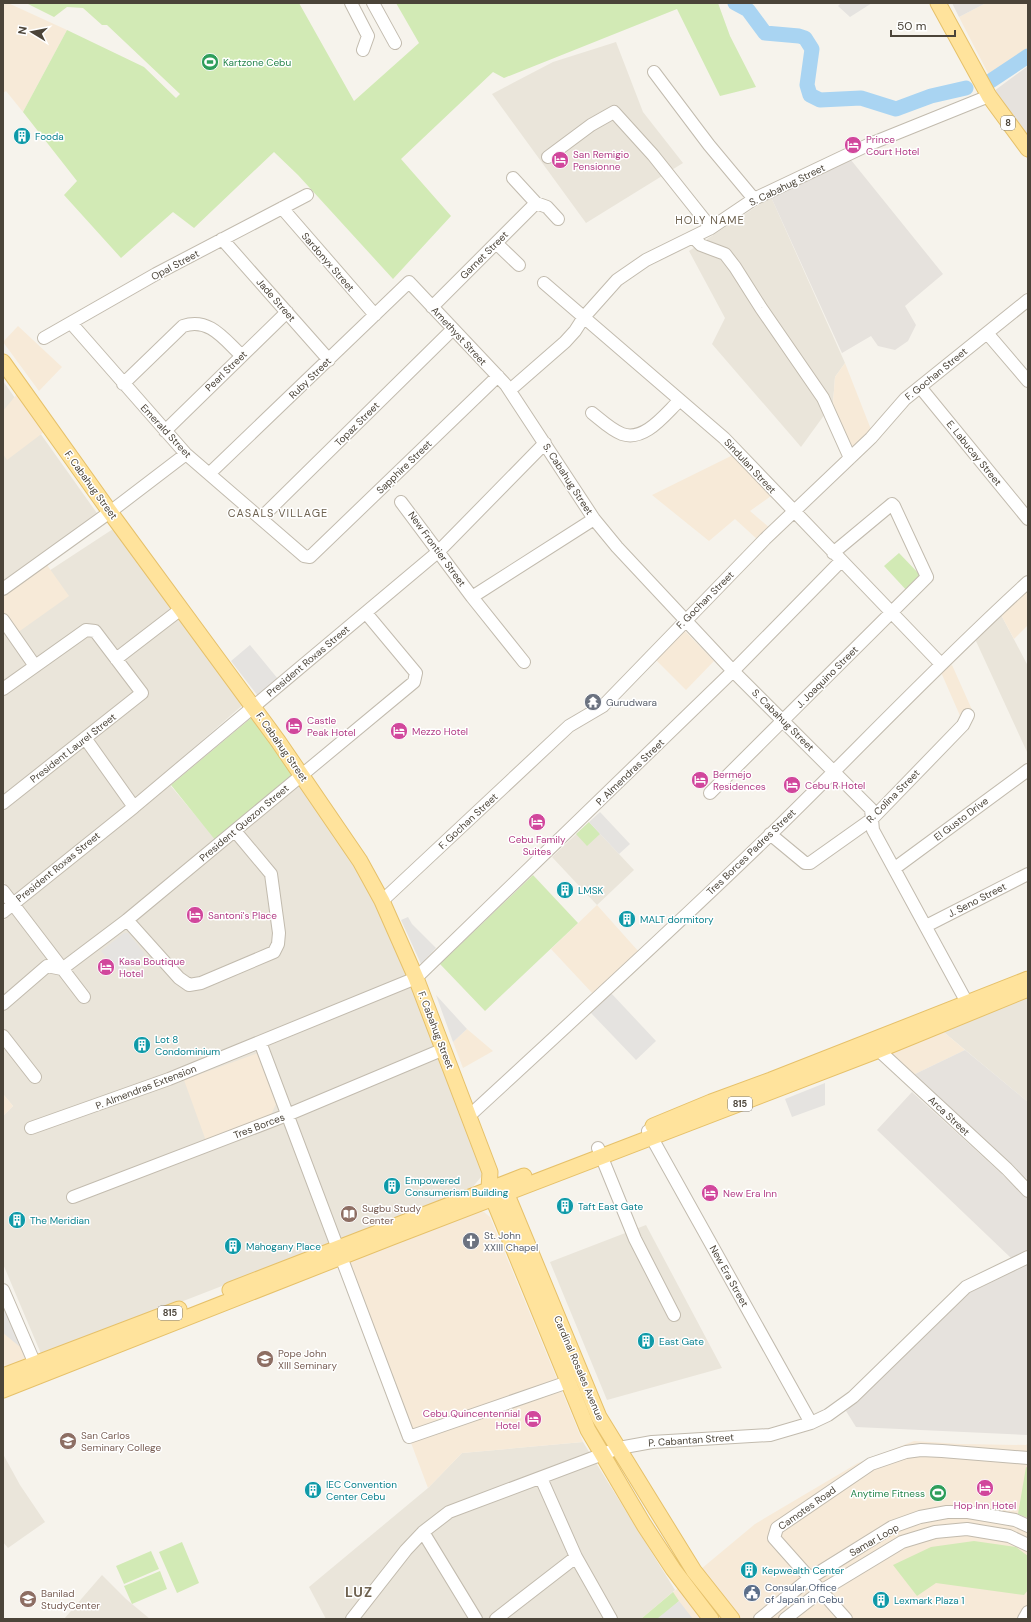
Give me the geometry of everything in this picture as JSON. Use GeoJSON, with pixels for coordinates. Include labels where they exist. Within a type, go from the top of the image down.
{"type":"FeatureCollection","features":[{"type":"Feature","properties":{"kind":"main road","name":"8"},"geometry":{"type":"LineString","coordinates":[[938,3],[985,88],[1028,149]]}},
{"type":"Feature","properties":{"kind":"main road","name":"F. Cabahug Street"},"geometry":{"type":"LineString","coordinates":[[3,362],[110,512],[253,706],[302,775],[360,862],[382,901],[416,978],[498,1191]]}},
{"type":"Feature","properties":{"kind":"main road","name":"815"},"geometry":{"type":"LineString","coordinates":[[3,1390],[37,1370],[649,1133],[711,1102],[768,1081],[874,1046],[970,1006],[1028,979]]}},
{"type":"Feature","properties":{"kind":"main road","name":"815"},"geometry":{"type":"LineString","coordinates":[[970,1006],[1028,989]]}},
{"type":"Feature","properties":{"kind":"main road","name":"Cardinal Rosales Avenue"},"geometry":{"type":"LineString","coordinates":[[498,1191],[568,1382],[588,1430],[673,1570],[711,1619]]}},
{"type":"Feature","properties":{"kind":"main road","name":"Cardinal Rosales Avenue"},"geometry":{"type":"LineString","coordinates":[[498,1191],[599,1417],[690,1564],[733,1618]]}},
{"type":"Feature","properties":{"kind":"main road","name":"815"},"geometry":{"type":"LineString","coordinates":[[3,1376],[37,1370]]}},
{"type":"Feature","properties":{"kind":"street"},"geometry":{"type":"LineString","coordinates":[[351,3],[368,36],[363,50]]}},
{"type":"Feature","properties":{"kind":"street"},"geometry":{"type":"LineString","coordinates":[[373,3],[395,43]]}},
{"type":"Feature","properties":{"kind":"street"},"geometry":{"type":"LineString","coordinates":[[654,72],[709,145],[754,199]]}},
{"type":"Feature","properties":{"kind":"street","name":"S. Cabahug Street"},"geometry":{"type":"LineString","coordinates":[[970,1006],[873,830],[871,809],[835,771],[782,721],[684,621],[617,547],[594,519],[510,390],[565,342],[575,331],[584,317],[617,280],[646,260],[711,228],[754,199],[985,88]]}},
{"type":"Feature","properties":{"kind":"street"},"geometry":{"type":"LineString","coordinates":[[548,157],[591,125],[614,112],[653,155],[711,228]]}},
{"type":"Feature","properties":{"kind":"street"},"geometry":{"type":"LineString","coordinates":[[513,178],[536,203],[548,207],[558,219]]}},
{"type":"Feature","properties":{"kind":"street","name":"Opal Street"},"geometry":{"type":"LineString","coordinates":[[44,338],[222,239],[307,195]]}},
{"type":"Feature","properties":{"kind":"street","name":"Garnet Street"},"geometry":{"type":"LineString","coordinates":[[432,307],[536,203]]}},
{"type":"Feature","properties":{"kind":"street","name":"Sardonyx Street"},"geometry":{"type":"LineString","coordinates":[[282,208],[375,315]]}},
{"type":"Feature","properties":{"kind":"street"},"geometry":{"type":"LineString","coordinates":[[693,237],[701,245],[725,254],[732,261],[761,308],[823,398],[850,458]]}},
{"type":"Feature","properties":{"kind":"street","name":"Jade Street"},"geometry":{"type":"LineString","coordinates":[[222,239],[328,360]]}},
{"type":"Feature","properties":{"kind":"street"},"geometry":{"type":"LineString","coordinates":[[496,243],[519,265]]}},
{"type":"Feature","properties":{"kind":"street","name":"Ruby Street"},"geometry":{"type":"LineString","coordinates":[[210,473],[409,282]]}},
{"type":"Feature","properties":{"kind":"street","name":"Amethyst Street"},"geometry":{"type":"LineString","coordinates":[[409,282],[510,390]]}},
{"type":"Feature","properties":{"kind":"street","name":"Sindulan Street"},"geometry":{"type":"LineString","coordinates":[[544,283],[724,438],[793,512],[941,664]]}},
{"type":"Feature","properties":{"kind":"street","name":"F. Gochan Street"},"geometry":{"type":"LineString","coordinates":[[382,901],[569,726],[603,706],[684,621],[793,512],[871,438],[905,399],[1028,300]]}},
{"type":"Feature","properties":{"kind":"street","name":"Pearl Street"},"geometry":{"type":"LineString","coordinates":[[165,431],[286,312]]}},
{"type":"Feature","properties":{"kind":"street"},"geometry":{"type":"LineString","coordinates":[[123,384],[183,326],[193,322],[213,328],[241,355]]}},
{"type":"Feature","properties":{"kind":"street","name":"Emerald Street"},"geometry":{"type":"LineString","coordinates":[[71,323],[186,454],[210,473],[304,556],[310,557]]}},
{"type":"Feature","properties":{"kind":"street","name":"Topaz Street"},"geometry":{"type":"LineString","coordinates":[[261,518],[453,329]]}},
{"type":"Feature","properties":{"kind":"street"},"geometry":{"type":"LineString","coordinates":[[987,333],[1028,381]]}},
{"type":"Feature","properties":{"kind":"street","name":"Sapphire Street"},"geometry":{"type":"LineString","coordinates":[[310,557],[498,376]]}},
{"type":"Feature","properties":{"kind":"street","name":"E. Labucay Street"},"geometry":{"type":"LineString","coordinates":[[920,387],[1028,519]]}},
{"type":"Feature","properties":{"kind":"street"},"geometry":{"type":"LineString","coordinates":[[592,413],[622,434],[632,436],[641,434],[651,428],[680,400]]}},
{"type":"Feature","properties":{"kind":"street","name":"President Roxas Street"},"geometry":{"type":"LineString","coordinates":[[3,912],[134,806],[439,551],[545,443]]}},
{"type":"Feature","properties":{"kind":"street"},"geometry":{"type":"LineString","coordinates":[[3,589],[110,512],[186,454]]}},
{"type":"Feature","properties":{"kind":"street","name":"New Frontier Street"},"geometry":{"type":"LineString","coordinates":[[401,502],[472,597],[524,662]]}},
{"type":"Feature","properties":{"kind":"street","name":"J. Joaquino Street"},"geometry":{"type":"LineString","coordinates":[[710,792],[928,577],[894,506],[890,504],[837,557]]}},
{"type":"Feature","properties":{"kind":"street"},"geometry":{"type":"LineString","coordinates":[[472,597],[594,519]]}},
{"type":"Feature","properties":{"kind":"street","name":"P. Almendras Street"},"geometry":{"type":"LineString","coordinates":[[416,978],[733,671],[837,557]]}},
{"type":"Feature","properties":{"kind":"street","name":"Tres Borces Padres Street"},"geometry":{"type":"LineString","coordinates":[[470,1116],[612,985],[770,834],[941,664],[1028,582]]}},
{"type":"Feature","properties":{"kind":"street"},"geometry":{"type":"LineString","coordinates":[[3,689],[86,630],[95,631],[116,659],[181,609]]}},
{"type":"Feature","properties":{"kind":"street","name":"President Quezon Street"},"geometry":{"type":"LineString","coordinates":[[62,969],[128,920],[414,682],[416,673],[366,613]]}},
{"type":"Feature","properties":{"kind":"street"},"geometry":{"type":"LineString","coordinates":[[3,620],[35,666]]}},
{"type":"Feature","properties":{"kind":"street","name":"President Laurel Street"},"geometry":{"type":"LineString","coordinates":[[3,803],[142,693],[116,659]]}},
{"type":"Feature","properties":{"kind":"street","name":"R. Colina Street"},"geometry":{"type":"LineString","coordinates":[[770,834],[808,864],[872,819],[963,725],[968,715]]}},
{"type":"Feature","properties":{"kind":"street"},"geometry":{"type":"LineString","coordinates":[[85,738],[134,806]]}},
{"type":"Feature","properties":{"kind":"street","name":"El Gusto Drive"},"geometry":{"type":"LineString","coordinates":[[895,868],[1028,770]]}},
{"type":"Feature","properties":{"kind":"street"},"geometry":{"type":"LineString","coordinates":[[128,920],[179,978],[189,985],[201,983],[274,952],[278,944],[279,933],[271,874],[235,831]]}},
{"type":"Feature","properties":{"kind":"street","name":"J. Seno Street"},"geometry":{"type":"LineString","coordinates":[[926,926],[1028,874]]}},
{"type":"Feature","properties":{"kind":"street"},"geometry":{"type":"LineString","coordinates":[[3,891],[84,997]]}},
{"type":"Feature","properties":{"kind":"street"},"geometry":{"type":"LineString","coordinates":[[3,1004],[47,966],[62,969]]}},
{"type":"Feature","properties":{"kind":"street","name":"P. Almendras Extension"},"geometry":{"type":"LineString","coordinates":[[31,1128],[163,1082],[416,978]]}},
{"type":"Feature","properties":{"kind":"street"},"geometry":{"type":"LineString","coordinates":[[3,1036],[35,1077]]}},
{"type":"Feature","properties":{"kind":"street"},"geometry":{"type":"LineString","coordinates":[[260,1042],[409,1437],[568,1382]]}},
{"type":"Feature","properties":{"kind":"street","name":"Arca Street"},"geometry":{"type":"LineString","coordinates":[[874,1046],[1007,1169],[1028,1191]]}},
{"type":"Feature","properties":{"kind":"street","name":"Tres Borces"},"geometry":{"type":"LineString","coordinates":[[73,1197],[287,1115],[444,1050]]}},
{"type":"Feature","properties":{"kind":"street","name":"New Era Street"},"geometry":{"type":"LineString","coordinates":[[649,1133],[811,1423]]}},
{"type":"Feature","properties":{"kind":"street"},"geometry":{"type":"LineString","coordinates":[[600,1152],[635,1239],[674,1315]]}},
{"type":"Feature","properties":{"kind":"street","name":"P. Cabantan Street"},"geometry":{"type":"LineString","coordinates":[[352,1619],[406,1550],[423,1532],[449,1512],[619,1448],[652,1442],[770,1435],[811,1423],[828,1415],[853,1397],[966,1287],[1028,1257]]}},
{"type":"Feature","properties":{"kind":"street"},"geometry":{"type":"LineString","coordinates":[[3,1290],[37,1370]]}},
{"type":"Feature","properties":{"kind":"street","name":"Camotes Road"},"geometry":{"type":"LineString","coordinates":[[846,1619],[774,1538],[777,1528],[871,1464],[906,1452],[921,1450],[1028,1458]]}},
{"type":"Feature","properties":{"kind":"street"},"geometry":{"type":"LineString","coordinates":[[541,1478],[576,1557],[611,1619]]}},
{"type":"Feature","properties":{"kind":"street","name":"Samar Loop"},"geometry":{"type":"LineString","coordinates":[[760,1619],[810,1578],[892,1527],[920,1517],[946,1512],[968,1512],[1008,1518],[1028,1526]]}},
{"type":"Feature","properties":{"kind":"street","name":"Samar Loop"},"geometry":{"type":"LineString","coordinates":[[785,1619],[821,1591],[902,1542],[935,1532],[967,1530],[991,1532],[1009,1536],[1028,1545]]}},
{"type":"Feature","properties":{"kind":"street"},"geometry":{"type":"LineString","coordinates":[[423,1532],[476,1619]]}},
{"type":"Feature","properties":{"kind":"street"},"geometry":{"type":"LineString","coordinates":[[496,1619],[576,1557]]}},
{"type":"Feature","properties":{"kind":"street"},"geometry":{"type":"LineString","coordinates":[[1024,1619],[1028,1612]]}},
{"type":"Feature","properties":{"kind":"shaded area"},"geometry":{"type":"Polygon","coordinates":[[[3,3],[8,3],[67,30],[23,112],[6,91],[3,93],[3,3]]]}},
{"type":"Feature","properties":{"kind":"shaded area"},"geometry":{"type":"Polygon","coordinates":[[[841,3],[872,3],[850,17],[838,6],[841,3]]]}},
{"type":"Feature","properties":{"kind":"shaded area"},"geometry":{"type":"Polygon","coordinates":[[[952,3],[986,3],[959,17],[952,3]]]}},
{"type":"Feature","properties":{"kind":"shaded area"},"geometry":{"type":"Polygon","coordinates":[[[986,3],[1028,3],[1028,48],[989,75],[959,17],[986,3]]]}},
{"type":"Feature","properties":{"kind":"shaded area"},"geometry":{"type":"Polygon","coordinates":[[[616,42],[643,112],[683,163],[586,223],[492,94],[553,62],[616,42]]]}},
{"type":"Feature","properties":{"kind":"shaded area"},"geometry":{"type":"Polygon","coordinates":[[[1028,66],[1028,137],[994,91],[1028,66]]]}},
{"type":"Feature","properties":{"kind":"shaded area"},"geometry":{"type":"Polygon","coordinates":[[[851,160],[943,274],[905,306],[916,325],[908,341],[895,350],[878,346],[871,336],[842,353],[771,197],[851,160]]]}},
{"type":"Feature","properties":{"kind":"shaded area"},"geometry":{"type":"Polygon","coordinates":[[[771,197],[845,363],[835,377],[833,403],[801,447],[712,344],[725,318],[689,251],[771,197]]]}},
{"type":"Feature","properties":{"kind":"shaded area"},"geometry":{"type":"Polygon","coordinates":[[[18,326],[62,367],[39,391],[3,342],[18,326]]]}},
{"type":"Feature","properties":{"kind":"shaded area"},"geometry":{"type":"Polygon","coordinates":[[[845,363],[872,432],[851,452],[833,403],[835,377],[845,363]]]}},
{"type":"Feature","properties":{"kind":"shaded area"},"geometry":{"type":"Polygon","coordinates":[[[3,381],[99,516],[3,584],[3,381]]]}},
{"type":"Feature","properties":{"kind":"shaded area"},"geometry":{"type":"Polygon","coordinates":[[[17,394],[44,432],[7,460],[3,454],[3,411],[17,394]]]}},
{"type":"Feature","properties":{"kind":"shaded area"},"geometry":{"type":"Polygon","coordinates":[[[733,455],[771,496],[750,511],[771,529],[758,540],[735,519],[709,541],[652,495],[733,455]]]}},
{"type":"Feature","properties":{"kind":"shaded area"},"geometry":{"type":"Polygon","coordinates":[[[113,529],[245,703],[127,806],[14,896],[3,881],[3,601],[113,529]]]}},
{"type":"Feature","properties":{"kind":"shaded area"},"geometry":{"type":"Polygon","coordinates":[[[47,565],[69,596],[17,633],[3,613],[3,597],[47,565]]]}},
{"type":"Feature","properties":{"kind":"shaded area"},"geometry":{"type":"Polygon","coordinates":[[[1028,587],[1028,625],[1014,639],[999,611],[1028,587]]]}},
{"type":"Feature","properties":{"kind":"shaded area"},"geometry":{"type":"Polygon","coordinates":[[[999,611],[1028,666],[1028,754],[975,639],[999,611]]]}},
{"type":"Feature","properties":{"kind":"shaded area"},"geometry":{"type":"Polygon","coordinates":[[[684,630],[714,661],[686,690],[656,660],[684,630]]]}},
{"type":"Feature","properties":{"kind":"shaded area"},"geometry":{"type":"Polygon","coordinates":[[[250,645],[278,679],[258,696],[231,661],[250,645]]]}},
{"type":"Feature","properties":{"kind":"shaded area"},"geometry":{"type":"Polygon","coordinates":[[[952,665],[973,712],[961,718],[940,670],[952,665]]]}},
{"type":"Feature","properties":{"kind":"shaded area"},"geometry":{"type":"Polygon","coordinates":[[[294,776],[381,899],[486,1171],[471,1189],[42,1356],[3,1264],[3,1116],[13,1106],[3,1094],[3,921],[170,785],[217,841],[294,776]]]}},
{"type":"Feature","properties":{"kind":"shaded area"},"geometry":{"type":"Polygon","coordinates":[[[600,812],[630,844],[619,854],[589,822],[600,812]]]}},
{"type":"Feature","properties":{"kind":"shaded area"},"geometry":{"type":"Polygon","coordinates":[[[589,822],[634,870],[597,905],[552,857],[589,822]]]}},
{"type":"Feature","properties":{"kind":"shaded area"},"geometry":{"type":"Polygon","coordinates":[[[597,905],[639,952],[594,995],[551,949],[597,905]]]}},
{"type":"Feature","properties":{"kind":"shaded area"},"geometry":{"type":"Polygon","coordinates":[[[408,917],[412,924],[436,948],[421,964],[401,920],[408,917]]]}},
{"type":"Feature","properties":{"kind":"shaded area"},"geometry":{"type":"Polygon","coordinates":[[[124,933],[128,933],[145,954],[120,974],[101,951],[124,933]]]}},
{"type":"Feature","properties":{"kind":"shaded area"},"geometry":{"type":"Polygon","coordinates":[[[611,993],[656,1041],[636,1060],[591,1013],[611,993]]]}},
{"type":"Feature","properties":{"kind":"shaded area"},"geometry":{"type":"Polygon","coordinates":[[[1028,994],[1028,1102],[940,1029],[1028,994]]]}},
{"type":"Feature","properties":{"kind":"shaded area"},"geometry":{"type":"Polygon","coordinates":[[[436,995],[467,1029],[453,1042],[436,995]]]}},
{"type":"Feature","properties":{"kind":"shaded area"},"geometry":{"type":"Polygon","coordinates":[[[467,1029],[493,1051],[463,1068],[453,1042],[467,1029]]]}},
{"type":"Feature","properties":{"kind":"shaded area"},"geometry":{"type":"Polygon","coordinates":[[[940,1029],[965,1050],[913,1075],[888,1052],[940,1029]]]}},
{"type":"Feature","properties":{"kind":"shaded area"},"geometry":{"type":"Polygon","coordinates":[[[965,1050],[1028,1102],[1028,1180],[913,1075],[965,1050]]]}},
{"type":"Feature","properties":{"kind":"shaded area"},"geometry":{"type":"Polygon","coordinates":[[[258,1053],[276,1104],[270,1117],[206,1141],[184,1080],[258,1053]]]}},
{"type":"Feature","properties":{"kind":"shaded area"},"geometry":{"type":"Polygon","coordinates":[[[825,1083],[825,1105],[792,1117],[785,1099],[825,1083]]]}},
{"type":"Feature","properties":{"kind":"shaded area"},"geometry":{"type":"Polygon","coordinates":[[[912,1092],[1028,1198],[1028,1250],[1011,1258],[877,1130],[912,1092]]]}},
{"type":"Feature","properties":{"kind":"shaded area"},"geometry":{"type":"Polygon","coordinates":[[[3,1094],[13,1106],[3,1116],[3,1094]]]}},
{"type":"Feature","properties":{"kind":"shaded area"},"geometry":{"type":"Polygon","coordinates":[[[478,1210],[484,1212],[490,1217],[583,1442],[462,1453],[428,1488],[343,1262],[478,1210]]]}},
{"type":"Feature","properties":{"kind":"shaded area"},"geometry":{"type":"Polygon","coordinates":[[[646,1225],[722,1368],[607,1400],[550,1262],[646,1225]]]}},
{"type":"Feature","properties":{"kind":"shaded area"},"geometry":{"type":"Polygon","coordinates":[[[1028,1263],[1028,1435],[856,1427],[846,1411],[973,1289],[1028,1263]]]}},
{"type":"Feature","properties":{"kind":"shaded area"},"geometry":{"type":"Polygon","coordinates":[[[3,1294],[30,1359],[6,1370],[3,1368],[3,1294]]]}},
{"type":"Feature","properties":{"kind":"shaded area"},"geometry":{"type":"Polygon","coordinates":[[[3,1294],[24,1344],[19,1346],[3,1333],[3,1294]]]}},
{"type":"Feature","properties":{"kind":"shaded area"},"geometry":{"type":"Polygon","coordinates":[[[914,1441],[960,1444],[1026,1445],[1028,1443],[1028,1619],[641,1619],[755,1524],[858,1463],[914,1441]]]}},
{"type":"Feature","properties":{"kind":"shaded area"},"geometry":{"type":"Polygon","coordinates":[[[583,1442],[675,1590],[641,1619],[326,1619],[309,1587],[428,1488],[462,1453],[583,1442]]]}},
{"type":"Feature","properties":{"kind":"shaded area"},"geometry":{"type":"Polygon","coordinates":[[[3,1454],[20,1485],[45,1522],[8,1548],[3,1542],[3,1454]]]}},
{"type":"Feature","properties":{"kind":"shaded area"},"geometry":{"type":"Polygon","coordinates":[[[102,1575],[126,1599],[150,1619],[64,1619],[102,1575]]]}},
{"type":"Feature","properties":{"kind":"shaded area"},"geometry":{"type":"Polygon","coordinates":[[[679,1601],[693,1619],[658,1618],[679,1601]]]}},
{"type":"Feature","properties":{"kind":"green space"},"geometry":{"type":"Polygon","coordinates":[[[26,3],[299,3],[354,101],[419,43],[396,3],[718,3],[730,36],[756,87],[720,96],[677,9],[504,78],[493,72],[401,159],[451,216],[393,279],[298,175],[274,152],[194,228],[173,212],[121,258],[64,195],[77,181],[23,112],[67,30],[144,67],[176,98],[180,94],[107,25],[102,25],[83,8],[67,7],[54,17],[26,3]]]}},
{"type":"Feature","properties":{"kind":"green space"},"geometry":{"type":"Polygon","coordinates":[[[899,553],[923,578],[908,592],[884,566],[899,553]]]}},
{"type":"Feature","properties":{"kind":"green space"},"geometry":{"type":"Polygon","coordinates":[[[251,718],[294,776],[216,841],[171,785],[251,718]]]}},
{"type":"Feature","properties":{"kind":"green space"},"geometry":{"type":"Polygon","coordinates":[[[589,822],[600,834],[587,846],[576,834],[589,822]]]}},
{"type":"Feature","properties":{"kind":"green space"},"geometry":{"type":"Polygon","coordinates":[[[533,875],[578,923],[485,1011],[440,964],[533,875]]]}},
{"type":"Feature","properties":{"kind":"green space"},"geometry":{"type":"Polygon","coordinates":[[[1026,1467],[1028,1468],[1028,1518],[1018,1514],[1026,1467]]]}},
{"type":"Feature","properties":{"kind":"green space"},"geometry":{"type":"Polygon","coordinates":[[[974,1541],[1016,1547],[1028,1556],[1028,1590],[1024,1595],[936,1583],[917,1596],[893,1565],[931,1547],[974,1541]]]}},
{"type":"Feature","properties":{"kind":"green space"},"geometry":{"type":"Polygon","coordinates":[[[182,1542],[199,1583],[177,1593],[159,1552],[182,1542]]]}},
{"type":"Feature","properties":{"kind":"green space"},"geometry":{"type":"Polygon","coordinates":[[[151,1551],[159,1569],[124,1584],[116,1566],[151,1551]]]}},
{"type":"Feature","properties":{"kind":"green space"},"geometry":{"type":"Polygon","coordinates":[[[160,1571],[167,1589],[132,1604],[124,1586],[160,1571]]]}},
{"type":"Feature","properties":{"kind":"green space"},"geometry":{"type":"Polygon","coordinates":[[[673,1592],[679,1601],[659,1619],[641,1619],[673,1592]]]}},
{"type":"Feature","properties":{"kind":"waterway"},"geometry":{"type":"LineString","coordinates":[[735,3],[748,10],[765,33],[799,36],[805,38],[812,49],[807,85],[810,95],[820,100],[861,98],[896,109],[931,96],[966,88]]}},
{"type":"Feature","properties":{"kind":"waterway"},"geometry":{"type":"LineString","coordinates":[[989,82],[1028,56]]}},
{"type":"Feature","properties":{"kind":"place","name":"Kartzone Cebu"},"geometry":{"type":"Point","coordinates":[210,62]}},
{"type":"Feature","properties":{"kind":"place","name":"Fooda"},"geometry":{"type":"Point","coordinates":[22,136]}},
{"type":"Feature","properties":{"kind":"place","name":"Prince Court Hotel"},"geometry":{"type":"Point","coordinates":[853,145]}},
{"type":"Feature","properties":{"kind":"place","name":"San Remigio Pensionne"},"geometry":{"type":"Point","coordinates":[560,160]}},
{"type":"Feature","properties":{"kind":"place","name":"Gurudwara"},"geometry":{"type":"Point","coordinates":[593,702]}},
{"type":"Feature","properties":{"kind":"place","name":"Castle Peak Hotel"},"geometry":{"type":"Point","coordinates":[294,726]}},
{"type":"Feature","properties":{"kind":"place","name":"Mezzo Hotel"},"geometry":{"type":"Point","coordinates":[399,731]}},
{"type":"Feature","properties":{"kind":"place","name":"Bermejo Residences"},"geometry":{"type":"Point","coordinates":[700,780]}},
{"type":"Feature","properties":{"kind":"place","name":"Cebu R Hotel"},"geometry":{"type":"Point","coordinates":[792,785]}},
{"type":"Feature","properties":{"kind":"place","name":"Cebu Family Suites"},"geometry":{"type":"Point","coordinates":[537,822]}},
{"type":"Feature","properties":{"kind":"place","name":"LMSK"},"geometry":{"type":"Point","coordinates":[565,890]}},
{"type":"Feature","properties":{"kind":"place","name":"Santoni's Place"},"geometry":{"type":"Point","coordinates":[195,915]}},
{"type":"Feature","properties":{"kind":"place","name":"MALT dormitory"},"geometry":{"type":"Point","coordinates":[627,919]}},
{"type":"Feature","properties":{"kind":"place","name":"Kasa Boutique Hotel"},"geometry":{"type":"Point","coordinates":[106,967]}},
{"type":"Feature","properties":{"kind":"place","name":"Lot 8 Condominium"},"geometry":{"type":"Point","coordinates":[142,1045]}},
{"type":"Feature","properties":{"kind":"place","name":"Empowered Consumerism Building"},"geometry":{"type":"Point","coordinates":[392,1186]}},
{"type":"Feature","properties":{"kind":"place","name":"New Era Inn"},"geometry":{"type":"Point","coordinates":[710,1193]}},
{"type":"Feature","properties":{"kind":"place","name":"Taft East Gate"},"geometry":{"type":"Point","coordinates":[565,1206]}},
{"type":"Feature","properties":{"kind":"place","name":"Sugbu Study Center"},"geometry":{"type":"Point","coordinates":[349,1214]}},
{"type":"Feature","properties":{"kind":"place","name":"The Meridian"},"geometry":{"type":"Point","coordinates":[17,1220]}},
{"type":"Feature","properties":{"kind":"place","name":"St. John XXIII Chapel"},"geometry":{"type":"Point","coordinates":[471,1241]}},
{"type":"Feature","properties":{"kind":"place","name":"Mahogany Place"},"geometry":{"type":"Point","coordinates":[233,1246]}},
{"type":"Feature","properties":{"kind":"place","name":"East Gate"},"geometry":{"type":"Point","coordinates":[646,1341]}},
{"type":"Feature","properties":{"kind":"place","name":"Pope John XIII Seminary"},"geometry":{"type":"Point","coordinates":[265,1359]}},
{"type":"Feature","properties":{"kind":"place","name":"Cebu Quincentennial Hotel"},"geometry":{"type":"Point","coordinates":[533,1419]}},
{"type":"Feature","properties":{"kind":"place","name":"San Carlos Seminary College"},"geometry":{"type":"Point","coordinates":[68,1441]}},
{"type":"Feature","properties":{"kind":"place","name":"Hop Inn Hotel"},"geometry":{"type":"Point","coordinates":[985,1488]}},
{"type":"Feature","properties":{"kind":"place","name":"IEC Convention Center Cebu"},"geometry":{"type":"Point","coordinates":[313,1490]}},
{"type":"Feature","properties":{"kind":"place","name":"Anytime Fitness"},"geometry":{"type":"Point","coordinates":[938,1493]}},
{"type":"Feature","properties":{"kind":"place","name":"Kepwealth Center"},"geometry":{"type":"Point","coordinates":[749,1570]}},
{"type":"Feature","properties":{"kind":"place","name":"Consular Office of Japan in Cebu"},"geometry":{"type":"Point","coordinates":[752,1593]}},
{"type":"Feature","properties":{"kind":"place","name":"Banilad StudyCenter"},"geometry":{"type":"Point","coordinates":[28,1599]}},
{"type":"Feature","properties":{"kind":"place","name":"Lexmark Plaza 1"},"geometry":{"type":"Point","coordinates":[881,1600]}},
{"type":"Feature","properties":{"kind":"district","name":"HOLY NAME"},"geometry":{"type":"Point","coordinates":[710,220]}},
{"type":"Feature","properties":{"kind":"district","name":"CASALS VILLAGE"},"geometry":{"type":"Point","coordinates":[278,513]}},
{"type":"Feature","properties":{"kind":"district","name":"LUZ"},"geometry":{"type":"Point","coordinates":[359,1592]}}]}
